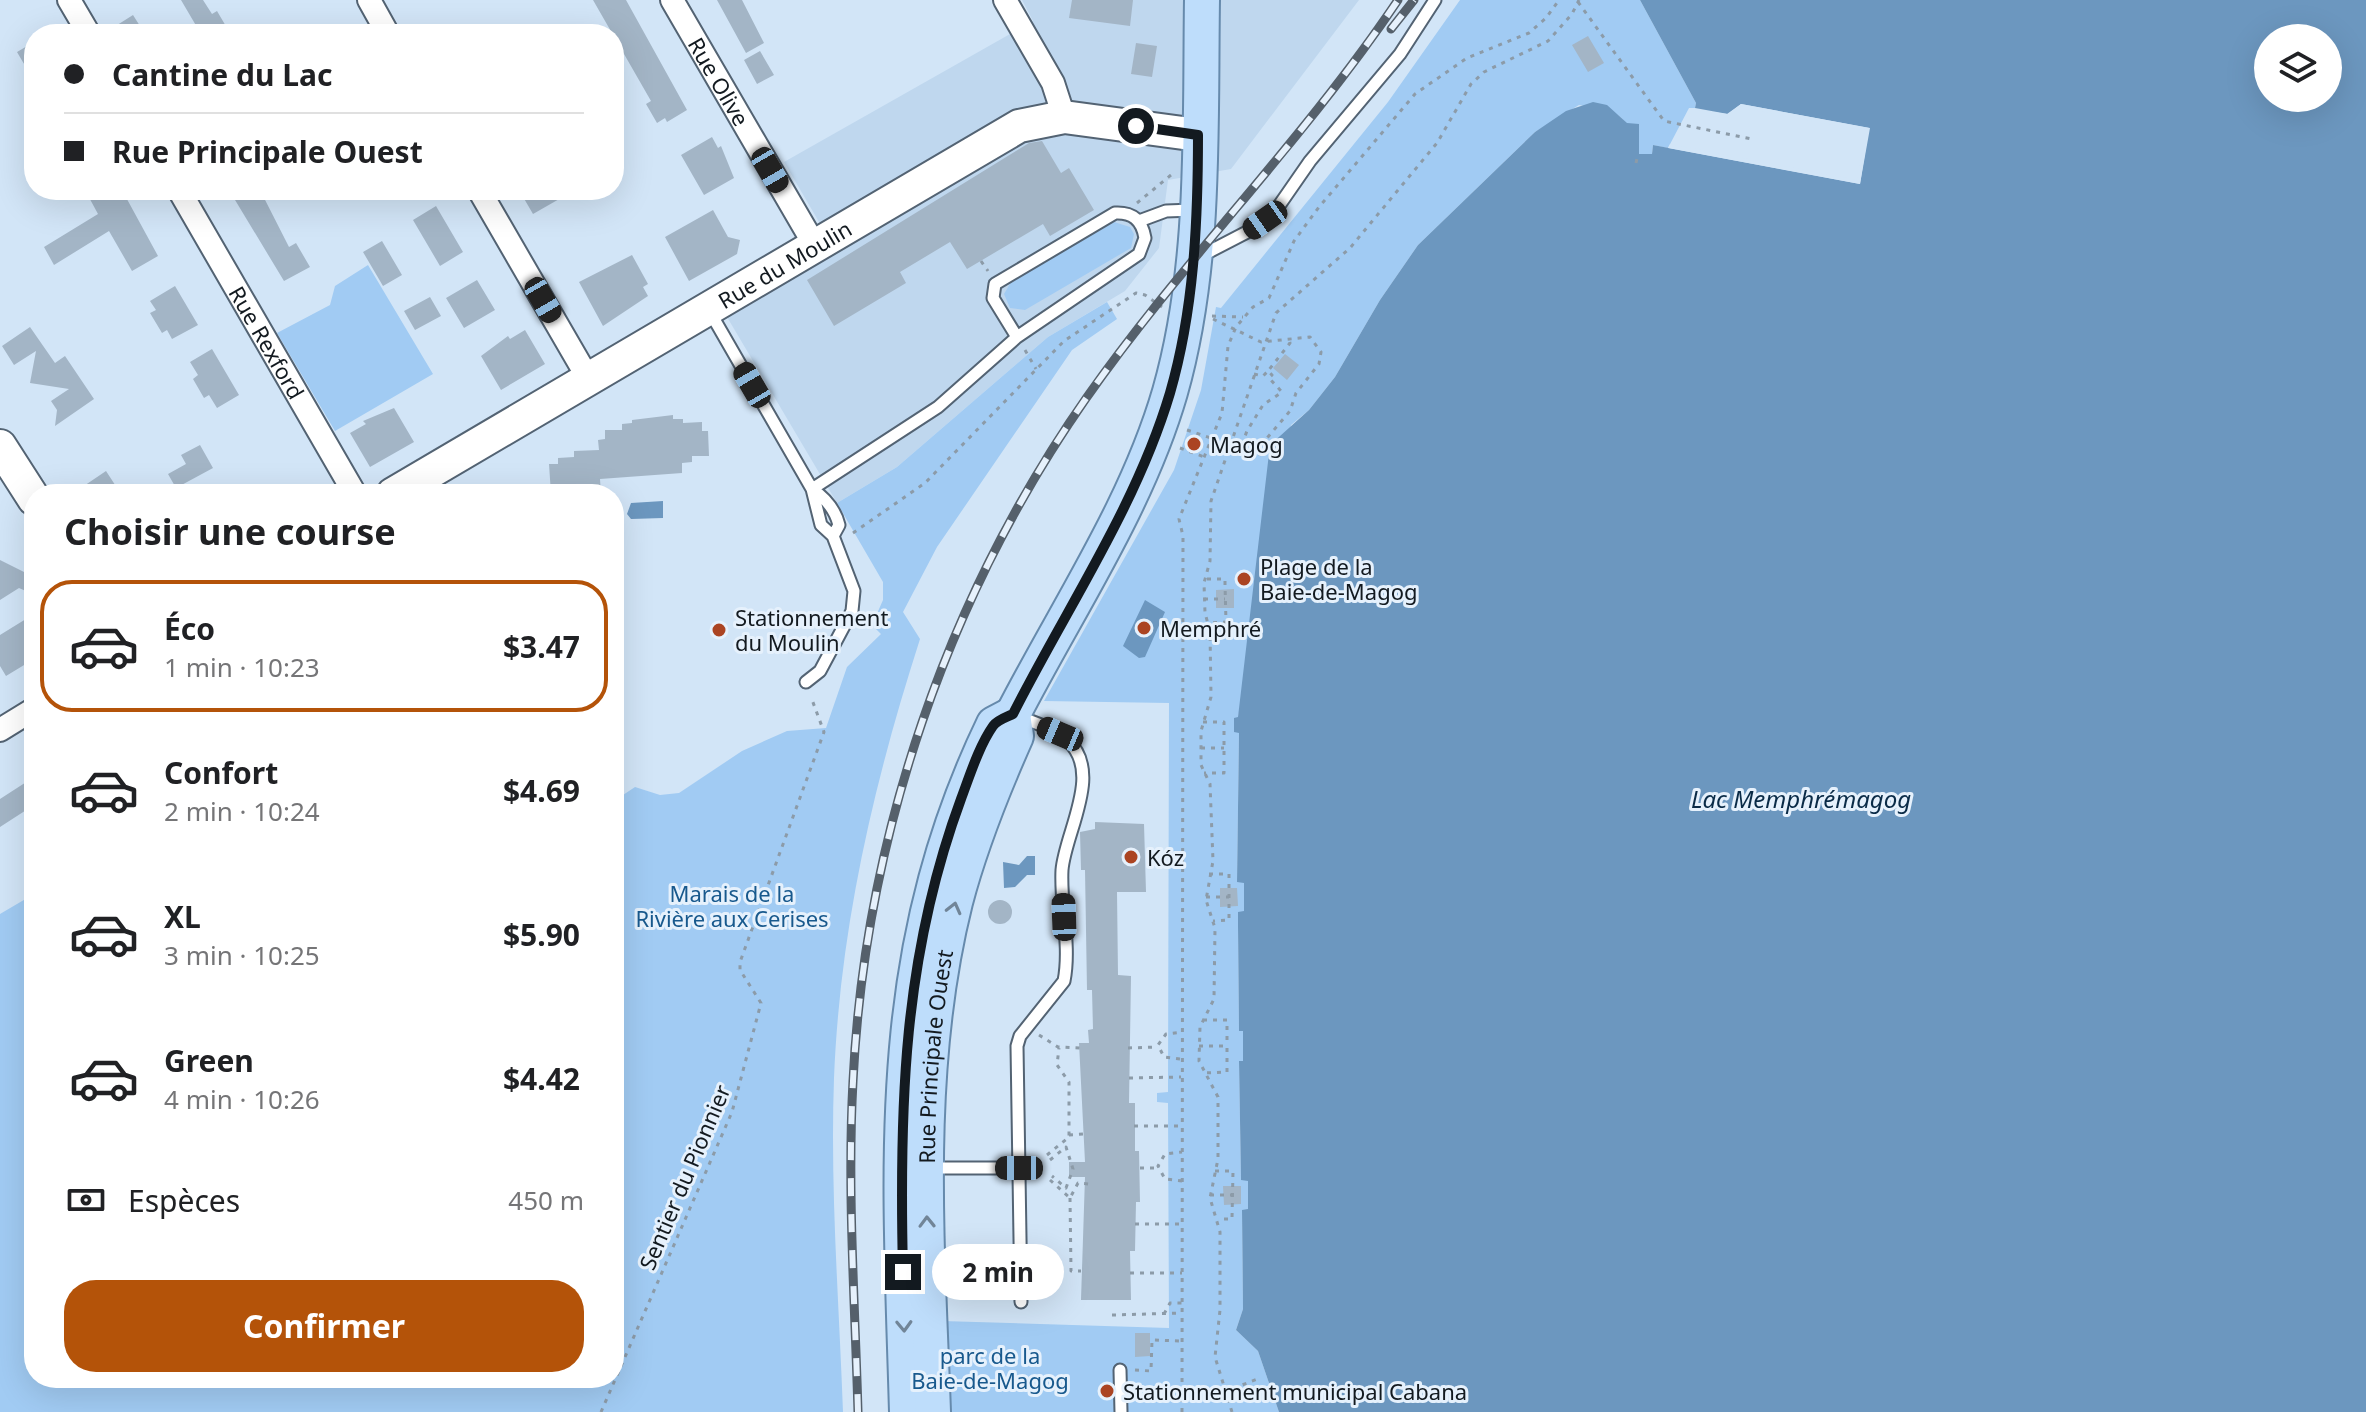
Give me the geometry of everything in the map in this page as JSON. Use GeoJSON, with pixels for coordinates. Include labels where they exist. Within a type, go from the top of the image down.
{"type":"FeatureCollection","features":[{"type":"Feature","properties":{"kind":"main road","name":"Rue Principale Ouest"},"geometry":{"type":"LineString","coordinates":[[907,1412],[913,1169],[941,969],[965,867],[1016,736],[1013,714],[1098,557],[1154,436],[1179,356],[1194,260],[1202,0]]}},
{"type":"Feature","properties":{"kind":"main road","name":"Rue Principale Ouest"},"geometry":{"type":"LineString","coordinates":[[913,1169],[933,1412]]}},
{"type":"Feature","properties":{"kind":"street"},"geometry":{"type":"LineString","coordinates":[[369,0],[382,24]]}},
{"type":"Feature","properties":{"kind":"street","name":"Rue Olive"},"geometry":{"type":"LineString","coordinates":[[672,0],[814,244]]}},
{"type":"Feature","properties":{"kind":"street"},"geometry":{"type":"LineString","coordinates":[[1005,0],[1053,83],[1064,117]]}},
{"type":"Feature","properties":{"kind":"street"},"geometry":{"type":"LineString","coordinates":[[79,4],[86,24]]}},
{"type":"Feature","properties":{"kind":"street","name":"Rue du Moulin"},"geometry":{"type":"LineString","coordinates":[[410,484],[814,244],[1030,122],[1064,117],[1198,135]]}},
{"type":"Feature","properties":{"kind":"street","name":"Rue Rexford"},"geometry":{"type":"LineString","coordinates":[[185,200],[349,484]]}},
{"type":"Feature","properties":{"kind":"street"},"geometry":{"type":"LineString","coordinates":[[485,200],[588,378]]}},
{"type":"Feature","properties":{"kind":"street"},"geometry":{"type":"LineString","coordinates":[[0,446],[24,484]]}},
{"type":"Feature","properties":{"kind":"street"},"geometry":{"type":"LineString","coordinates":[[0,730],[24,715]]}},
{"type":"Feature","properties":{"kind":"lane"},"geometry":{"type":"LineString","coordinates":[[1194,260],[1251,230],[1276,210],[1310,161],[1400,54],[1435,0]]}},
{"type":"Feature","properties":{"kind":"lane"},"geometry":{"type":"LineString","coordinates":[[1139,221],[1166,211],[1197,210]]}},
{"type":"Feature","properties":{"kind":"lane"},"geometry":{"type":"LineString","coordinates":[[812,489],[938,407],[1017,337],[1139,254],[1145,238],[1139,221],[1124,213],[1105,218],[995,284],[993,298],[1017,337]]}},
{"type":"Feature","properties":{"kind":"lane"},"geometry":{"type":"LineString","coordinates":[[708,308],[812,489],[821,525],[833,536],[854,591],[854,606],[820,671],[806,682]]}},
{"type":"Feature","properties":{"kind":"lane"},"geometry":{"type":"LineString","coordinates":[[812,489],[823,497],[837,517],[839,525],[833,536]]}},
{"type":"Feature","properties":{"kind":"lane"},"geometry":{"type":"LineString","coordinates":[[1013,714],[1067,739],[1076,752],[1081,780],[1078,810],[1063,864],[1064,981],[1028,1026],[1017,1046],[1021,1302]]}},
{"type":"Feature","properties":{"kind":"lane"},"geometry":{"type":"LineString","coordinates":[[913,1169],[1019,1168]]}},
{"type":"Feature","properties":{"kind":"lane"},"geometry":{"type":"LineString","coordinates":[[1120,1370],[1121,1412]]}},
{"type":"Feature","properties":{"kind":"path"},"geometry":{"type":"LineString","coordinates":[[1182,1412],[1185,781],[1183,536],[1179,519],[1207,458],[1222,413],[1228,346],[1243,317],[1269,298],[1294,241],[1415,94],[1467,58],[1529,33],[1559,0]]}},
{"type":"Feature","properties":{"kind":"path"},"geometry":{"type":"LineString","coordinates":[[1232,1412],[1215,1357],[1221,1302],[1218,1219],[1210,1195],[1218,1159],[1217,1090],[1203,1073],[1199,1046],[1203,1020],[1214,999],[1213,921],[1206,897],[1213,861],[1210,784],[1204,773],[1201,748],[1202,722],[1211,697],[1204,599],[1210,561],[1211,501],[1273,320],[1285,303],[1344,256],[1437,143],[1471,84],[1484,72],[1548,41],[1578,1],[1664,121],[1752,139]]}},
{"type":"Feature","properties":{"kind":"path"},"geometry":{"type":"LineString","coordinates":[[1636,163],[1638,154]]}},
{"type":"Feature","properties":{"kind":"path"},"geometry":{"type":"LineString","coordinates":[[1124,213],[1159,188],[1171,175]]}},
{"type":"Feature","properties":{"kind":"path"},"geometry":{"type":"LineString","coordinates":[[833,536],[851,534],[914,492],[1075,333],[1136,293],[1145,295],[1168,311]]}},
{"type":"Feature","properties":{"kind":"path"},"geometry":{"type":"LineString","coordinates":[[1226,450],[1258,458],[1267,438],[1290,411],[1296,393],[1319,364],[1321,352],[1316,340],[1304,335],[1256,341],[1236,327],[1216,322],[1210,317],[1243,317]]}},
{"type":"Feature","properties":{"kind":"path"},"geometry":{"type":"LineString","coordinates":[[1017,337],[1036,369]]}},
{"type":"Feature","properties":{"kind":"path"},"geometry":{"type":"LineString","coordinates":[[1253,373],[1263,376],[1290,343],[1289,338]]}},
{"type":"Feature","properties":{"kind":"path"},"geometry":{"type":"LineString","coordinates":[[1238,454],[1263,405],[1282,392],[1269,378],[1272,375],[1268,371]]}},
{"type":"Feature","properties":{"kind":"path"},"geometry":{"type":"LineString","coordinates":[[1185,430],[1214,439]]}},
{"type":"Feature","properties":{"kind":"path"},"geometry":{"type":"LineString","coordinates":[[1180,448],[1207,458]]}},
{"type":"Feature","properties":{"kind":"path"},"geometry":{"type":"LineString","coordinates":[[1205,579],[1225,579],[1226,622],[1208,623]]}},
{"type":"Feature","properties":{"kind":"path"},"geometry":{"type":"LineString","coordinates":[[1204,599],[1225,599]]}},
{"type":"Feature","properties":{"kind":"path","name":"Sentier du Pionnier"},"geometry":{"type":"LineString","coordinates":[[624,1359],[732,1112],[740,1085],[761,1003],[740,970],[740,962],[824,732],[806,682]]}},
{"type":"Feature","properties":{"kind":"path"},"geometry":{"type":"LineString","coordinates":[[1202,722],[1224,722],[1224,773],[1204,773]]}},
{"type":"Feature","properties":{"kind":"path"},"geometry":{"type":"LineString","coordinates":[[1201,748],[1224,748]]}},
{"type":"Feature","properties":{"kind":"path"},"geometry":{"type":"LineString","coordinates":[[1209,874],[1229,874],[1229,920],[1213,921]]}},
{"type":"Feature","properties":{"kind":"path"},"geometry":{"type":"LineString","coordinates":[[1206,897],[1229,897]]}},
{"type":"Feature","properties":{"kind":"path"},"geometry":{"type":"LineString","coordinates":[[1203,1020],[1227,1020],[1227,1072],[1203,1073]]}},
{"type":"Feature","properties":{"kind":"path"},"geometry":{"type":"LineString","coordinates":[[1028,1026],[1059,1048],[1080,1048]]}},
{"type":"Feature","properties":{"kind":"path"},"geometry":{"type":"LineString","coordinates":[[1158,1047],[1164,1035],[1182,1032]]}},
{"type":"Feature","properties":{"kind":"path"},"geometry":{"type":"LineString","coordinates":[[1199,1046],[1227,1046]]}},
{"type":"Feature","properties":{"kind":"path"},"geometry":{"type":"LineString","coordinates":[[1128,1048],[1158,1047]]}},
{"type":"Feature","properties":{"kind":"path"},"geometry":{"type":"LineString","coordinates":[[1158,1047],[1167,1058],[1182,1059]]}},
{"type":"Feature","properties":{"kind":"path"},"geometry":{"type":"LineString","coordinates":[[1059,1048],[1057,1065],[1069,1082],[1069,1135]]}},
{"type":"Feature","properties":{"kind":"path"},"geometry":{"type":"LineString","coordinates":[[1129,1078],[1182,1077]]}},
{"type":"Feature","properties":{"kind":"path"},"geometry":{"type":"LineString","coordinates":[[1134,1126],[1182,1126]]}},
{"type":"Feature","properties":{"kind":"path"},"geometry":{"type":"LineString","coordinates":[[1047,1155],[1069,1135],[1084,1134]]}},
{"type":"Feature","properties":{"kind":"path"},"geometry":{"type":"LineString","coordinates":[[1050,1160],[1066,1147],[1073,1169],[1066,1188],[1051,1178],[1070,1198]]}},
{"type":"Feature","properties":{"kind":"path"},"geometry":{"type":"LineString","coordinates":[[1158,1168],[1165,1154],[1182,1152]]}},
{"type":"Feature","properties":{"kind":"path"},"geometry":{"type":"LineString","coordinates":[[1140,1168],[1158,1168]]}},
{"type":"Feature","properties":{"kind":"path"},"geometry":{"type":"LineString","coordinates":[[1158,1168],[1165,1179],[1182,1181]]}},
{"type":"Feature","properties":{"kind":"path"},"geometry":{"type":"LineString","coordinates":[[1215,1171],[1233,1171],[1232,1219],[1218,1219]]}},
{"type":"Feature","properties":{"kind":"path"},"geometry":{"type":"LineString","coordinates":[[1081,1271],[1071,1271],[1070,1198],[1078,1183],[1089,1184]]}},
{"type":"Feature","properties":{"kind":"path"},"geometry":{"type":"LineString","coordinates":[[1210,1195],[1232,1195]]}},
{"type":"Feature","properties":{"kind":"path"},"geometry":{"type":"LineString","coordinates":[[1135,1224],[1182,1224]]}},
{"type":"Feature","properties":{"kind":"path"},"geometry":{"type":"LineString","coordinates":[[1130,1273],[1182,1273]]}},
{"type":"Feature","properties":{"kind":"path"},"geometry":{"type":"LineString","coordinates":[[1164,1314],[1169,1304],[1182,1303]]}},
{"type":"Feature","properties":{"kind":"path"},"geometry":{"type":"LineString","coordinates":[[1112,1315],[1182,1313]]}},
{"type":"Feature","properties":{"kind":"path"},"geometry":{"type":"LineString","coordinates":[[1120,1370],[1151,1371],[1152,1340],[1181,1341]]}},
{"type":"Feature","properties":{"kind":"path"},"geometry":{"type":"LineString","coordinates":[[1224,1392],[1260,1378]]}},
{"type":"Feature","properties":{"kind":"path","name":"Sentier du Pionnier"},"geometry":{"type":"LineString","coordinates":[[601,1412],[611,1388]]}},
{"type":"Feature","properties":{"kind":"shaded area"},"geometry":{"type":"Polygon","coordinates":[[[1022,0],[1359,0],[1231,169],[1168,180],[1159,248],[1125,291],[1048,337],[897,467],[837,503],[727,317],[836,251],[784,162],[1033,21],[1022,0]]]}},
{"type":"Feature","properties":{"kind":"green space","name":"parc de la Baie-de-Magog"},"geometry":{"type":"Polygon","coordinates":[[[1460,0],[1640,0],[1696,103],[1695,108],[1689,108],[1668,148],[1653,145],[1652,154],[1638,154],[1629,129],[1620,116],[1579,105],[1535,132],[1418,245],[1380,300],[1335,377],[1309,410],[1291,425],[1238,718],[1234,718],[1234,732],[1239,732],[1237,882],[1244,882],[1244,912],[1238,912],[1239,1030],[1243,1031],[1243,1061],[1239,1062],[1241,1180],[1248,1180],[1248,1210],[1242,1211],[1243,1309],[1236,1330],[1258,1351],[1279,1412],[945,1412],[942,1321],[1169,1328],[1168,1103],[1157,1102],[1157,1093],[1168,1092],[1169,703],[1044,701],[1174,470],[1201,390],[1216,307],[1221,308],[1388,102],[1460,0]]]}},
{"type":"Feature","properties":{"kind":"green space"},"geometry":{"type":"Polygon","coordinates":[[[1114,222],[1130,227],[1134,234],[1131,248],[1025,310],[1010,308],[1004,294],[1011,282],[1114,222]]]}},
{"type":"Feature","properties":{"kind":"green space"},"geometry":{"type":"Polygon","coordinates":[[[368,265],[433,374],[335,431],[277,333],[330,305],[335,286],[368,265]]]}},
{"type":"Feature","properties":{"kind":"green space","name":"Marais de la Rivière aux Cerises"},"geometry":{"type":"Polygon","coordinates":[[[1107,302],[1117,319],[1072,350],[937,547],[903,612],[920,639],[888,747],[862,856],[838,1022],[833,1161],[843,1412],[0,1412],[0,914],[24,900],[24,1388],[624,1388],[624,794],[635,787],[660,795],[679,793],[742,751],[787,731],[826,728],[847,667],[881,634],[872,625],[883,600],[883,582],[837,503],[897,467],[1048,337],[1107,302]]]}},
{"type":"Feature","properties":{"kind":"water","name":"Lac Memphrémagog"},"geometry":{"type":"Polygon","coordinates":[[[1640,0],[2366,0],[2366,1412],[1279,1412],[1258,1351],[1236,1330],[1243,1309],[1242,1210],[1248,1209],[1248,1181],[1241,1180],[1239,1061],[1243,1061],[1243,1031],[1239,1031],[1238,912],[1244,911],[1244,883],[1237,882],[1239,733],[1234,732],[1234,718],[1238,717],[1270,445],[1309,410],[1335,377],[1380,300],[1418,245],[1535,132],[1566,111],[1593,102],[1607,105],[1627,123],[1639,124],[1639,154],[1652,154],[1653,145],[1860,184],[1869,128],[1741,104],[1728,114],[1695,108],[1696,103],[1640,0]]]}},
{"type":"Feature","properties":{"kind":"water"},"geometry":{"type":"Polygon","coordinates":[[[663,501],[663,518],[631,519],[627,514],[631,503],[663,501]]]}},
{"type":"Feature","properties":{"kind":"water"},"geometry":{"type":"Polygon","coordinates":[[[1145,600],[1165,612],[1145,657],[1139,658],[1123,646],[1145,600]]]}},
{"type":"Feature","properties":{"kind":"water"},"geometry":{"type":"Polygon","coordinates":[[[1027,856],[1035,856],[1035,875],[1027,875],[1015,887],[1004,888],[1003,862],[1019,865],[1027,856]]]}},
{"type":"Feature","properties":{"kind":"pier"},"geometry":{"type":"Polygon","coordinates":[[[1741,104],[1870,128],[1860,184],[1668,148],[1670,144],[1857,180],[1865,131],[1742,108],[1728,118],[1691,109],[1727,114],[1741,104]]]}},
{"type":"Feature","properties":{"kind":"building"},"geometry":{"type":"Polygon","coordinates":[[[181,0],[203,0],[212,14],[217,11],[225,24],[195,24],[181,0]]]}},
{"type":"Feature","properties":{"kind":"building"},"geometry":{"type":"Polygon","coordinates":[[[593,0],[626,0],[687,110],[667,122],[665,118],[657,123],[646,104],[651,101],[624,54],[624,24],[607,24],[593,0]]]}},
{"type":"Feature","properties":{"kind":"building"},"geometry":{"type":"Polygon","coordinates":[[[717,0],[742,0],[764,43],[746,53],[717,0]]]}},
{"type":"Feature","properties":{"kind":"building"},"geometry":{"type":"Polygon","coordinates":[[[1072,0],[1133,0],[1130,26],[1069,18],[1072,0]]]}},
{"type":"Feature","properties":{"kind":"building"},"geometry":{"type":"Polygon","coordinates":[[[133,15],[139,24],[119,24],[133,15]]]}},
{"type":"Feature","properties":{"kind":"building"},"geometry":{"type":"Polygon","coordinates":[[[1588,36],[1604,63],[1588,72],[1572,45],[1588,36]]]}},
{"type":"Feature","properties":{"kind":"building"},"geometry":{"type":"Polygon","coordinates":[[[1136,43],[1157,46],[1152,77],[1131,74],[1136,43]]]}},
{"type":"Feature","properties":{"kind":"building"},"geometry":{"type":"Polygon","coordinates":[[[24,48],[24,64],[17,52],[24,48]]]}},
{"type":"Feature","properties":{"kind":"building"},"geometry":{"type":"Polygon","coordinates":[[[760,51],[774,75],[757,84],[744,60],[760,51]]]}},
{"type":"Feature","properties":{"kind":"building"},"geometry":{"type":"Polygon","coordinates":[[[712,137],[718,148],[721,146],[734,178],[704,195],[681,155],[712,137]]]}},
{"type":"Feature","properties":{"kind":"building"},"geometry":{"type":"Polygon","coordinates":[[[1042,141],[1061,173],[1069,168],[1094,210],[1050,236],[1043,224],[967,269],[950,242],[900,272],[906,283],[834,326],[807,280],[1029,143],[1042,141]]]}},
{"type":"Feature","properties":{"kind":"building"},"geometry":{"type":"Polygon","coordinates":[[[90,200],[127,200],[158,256],[132,271],[109,231],[54,265],[44,247],[98,214],[90,200]]]}},
{"type":"Feature","properties":{"kind":"building"},"geometry":{"type":"Polygon","coordinates":[[[235,200],[265,200],[289,247],[296,243],[310,267],[284,281],[235,200]]]}},
{"type":"Feature","properties":{"kind":"building"},"geometry":{"type":"Polygon","coordinates":[[[525,200],[558,200],[533,214],[525,200]]]}},
{"type":"Feature","properties":{"kind":"building"},"geometry":{"type":"Polygon","coordinates":[[[436,206],[463,252],[440,266],[413,220],[436,206]]]}},
{"type":"Feature","properties":{"kind":"building"},"geometry":{"type":"Polygon","coordinates":[[[713,210],[728,237],[740,240],[737,254],[689,281],[665,237],[713,210]]]}},
{"type":"Feature","properties":{"kind":"building"},"geometry":{"type":"Polygon","coordinates":[[[382,241],[402,275],[383,286],[363,252],[382,241]]]}},
{"type":"Feature","properties":{"kind":"building"},"geometry":{"type":"Polygon","coordinates":[[[632,255],[648,284],[643,287],[648,296],[603,326],[579,282],[632,255]]]}},
{"type":"Feature","properties":{"kind":"building"},"geometry":{"type":"Polygon","coordinates":[[[477,280],[495,310],[464,328],[446,298],[477,280]]]}},
{"type":"Feature","properties":{"kind":"building"},"geometry":{"type":"Polygon","coordinates":[[[175,286],[198,325],[172,339],[167,330],[162,333],[150,313],[156,310],[150,301],[175,286]]]}},
{"type":"Feature","properties":{"kind":"building"},"geometry":{"type":"Polygon","coordinates":[[[430,297],[441,316],[415,330],[404,311],[430,297]]]}},
{"type":"Feature","properties":{"kind":"building"},"geometry":{"type":"Polygon","coordinates":[[[30,327],[55,363],[65,356],[94,399],[55,426],[57,410],[51,401],[69,389],[30,383],[36,351],[14,365],[2,346],[30,327]]]}},
{"type":"Feature","properties":{"kind":"building"},"geometry":{"type":"Polygon","coordinates":[[[525,330],[545,364],[501,390],[481,356],[508,336],[510,339],[525,330]]]}},
{"type":"Feature","properties":{"kind":"building"},"geometry":{"type":"Polygon","coordinates":[[[212,349],[239,395],[217,408],[209,395],[204,398],[193,379],[198,375],[190,362],[212,349]]]}},
{"type":"Feature","properties":{"kind":"building"},"geometry":{"type":"Polygon","coordinates":[[[1285,354],[1299,365],[1287,380],[1273,368],[1285,354]]]}},
{"type":"Feature","properties":{"kind":"building"},"geometry":{"type":"Polygon","coordinates":[[[394,408],[414,442],[370,467],[350,433],[366,424],[363,421],[394,408]]]}},
{"type":"Feature","properties":{"kind":"building"},"geometry":{"type":"Polygon","coordinates":[[[673,415],[673,419],[683,419],[683,423],[702,422],[702,431],[708,431],[709,456],[692,456],[692,462],[682,463],[682,473],[600,479],[600,484],[550,484],[549,464],[558,464],[558,458],[574,457],[574,451],[599,450],[598,440],[605,439],[605,430],[622,430],[622,424],[632,423],[632,420],[673,415]]]}},
{"type":"Feature","properties":{"kind":"building"},"geometry":{"type":"Polygon","coordinates":[[[200,445],[213,468],[183,484],[174,484],[168,474],[186,464],[181,455],[200,445]]]}},
{"type":"Feature","properties":{"kind":"building"},"geometry":{"type":"Polygon","coordinates":[[[106,471],[114,484],[87,484],[106,471]]]}},
{"type":"Feature","properties":{"kind":"building"},"geometry":{"type":"Polygon","coordinates":[[[0,560],[24,572],[24,590],[19,588],[0,600],[0,560]]]}},
{"type":"Feature","properties":{"kind":"building"},"geometry":{"type":"Polygon","coordinates":[[[1234,589],[1234,608],[1216,608],[1216,590],[1234,589]]]}},
{"type":"Feature","properties":{"kind":"building"},"geometry":{"type":"Polygon","coordinates":[[[24,620],[24,665],[6,676],[0,666],[0,635],[24,620]]]}},
{"type":"Feature","properties":{"kind":"building"},"geometry":{"type":"Polygon","coordinates":[[[24,783],[24,811],[0,827],[0,799],[24,783]]]}},
{"type":"Feature","properties":{"kind":"building"},"geometry":{"type":"Polygon","coordinates":[[[1095,822],[1144,824],[1146,892],[1117,892],[1118,975],[1131,976],[1129,1103],[1135,1103],[1135,1151],[1139,1151],[1140,1202],[1136,1202],[1135,1251],[1130,1251],[1131,1300],[1081,1300],[1085,1177],[1069,1177],[1069,1162],[1085,1162],[1079,1043],[1089,1043],[1088,1030],[1093,1029],[1092,990],[1087,990],[1085,870],[1081,870],[1080,832],[1095,829],[1095,822]]]}},
{"type":"Feature","properties":{"kind":"building"},"geometry":{"type":"Polygon","coordinates":[[[1220,888],[1237,888],[1238,906],[1220,907],[1220,888]]]}},
{"type":"Feature","properties":{"kind":"building"},"geometry":{"type":"Polygon","coordinates":[[[1000,900],[1008,904],[1012,912],[1008,920],[1000,924],[992,920],[988,912],[992,904],[1000,900]]]}},
{"type":"Feature","properties":{"kind":"building"},"geometry":{"type":"Polygon","coordinates":[[[1223,1186],[1241,1186],[1241,1204],[1224,1205],[1223,1186]]]}},
{"type":"Feature","properties":{"kind":"building"},"geometry":{"type":"Polygon","coordinates":[[[1135,1333],[1150,1333],[1150,1356],[1135,1357],[1135,1333]]]}},
{"type":"Feature","properties":{"kind":"railway"},"geometry":{"type":"LineString","coordinates":[[858,1412],[851,1164],[853,1081],[861,990],[875,899],[895,810],[922,722],[955,637],[993,554],[1037,474],[1087,397],[1163,296],[1323,102],[1398,0]]}},
{"type":"Feature","properties":{"kind":"railway"},"geometry":{"type":"LineString","coordinates":[[1391,29],[1414,0]]}},
{"type":"Feature","properties":{"kind":"place","name":"Magog"},"geometry":{"type":"Point","coordinates":[1194,444]}},
{"type":"Feature","properties":{"kind":"place","name":"Plage de la Baie-de-Magog"},"geometry":{"type":"Point","coordinates":[1244,579]}},
{"type":"Feature","properties":{"kind":"place","name":"Memphré"},"geometry":{"type":"Point","coordinates":[1144,628]}},
{"type":"Feature","properties":{"kind":"place","name":"Stationnement du Moulin"},"geometry":{"type":"Point","coordinates":[719,630]}},
{"type":"Feature","properties":{"kind":"place","name":"Kóz"},"geometry":{"type":"Point","coordinates":[1131,857]}},
{"type":"Feature","properties":{"kind":"place","name":"Stationnement municipal Cabana"},"geometry":{"type":"Point","coordinates":[1107,1391]}},
{"type":"Feature","properties":{"kind":"route"},"geometry":{"type":"LineString","coordinates":[[903,1272],[900,1169],[902,1085],[910,1001],[941,856],[965,788],[994,724],[1013,714],[1121,511],[1169,394],[1188,313],[1197,210],[1198,135],[1136,126]]}}]}
